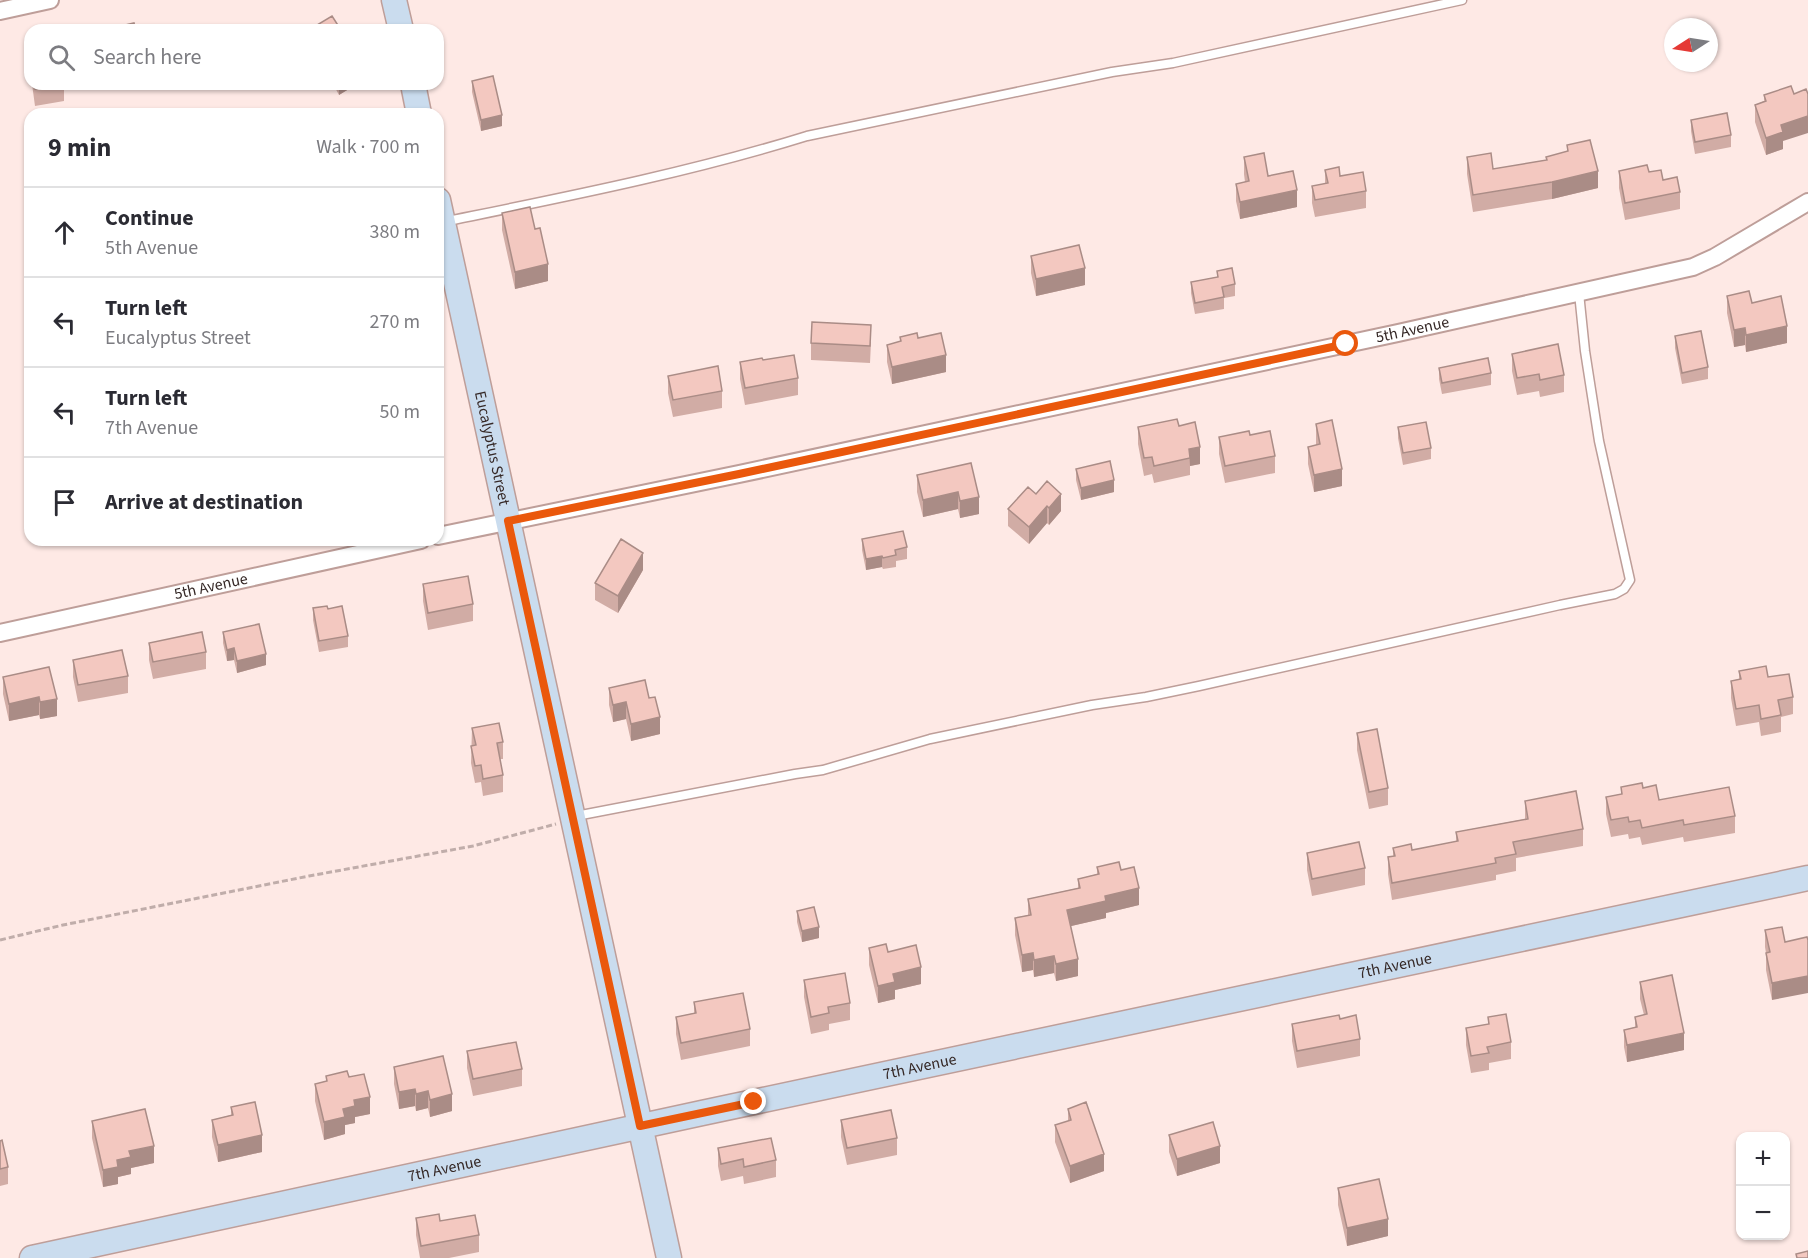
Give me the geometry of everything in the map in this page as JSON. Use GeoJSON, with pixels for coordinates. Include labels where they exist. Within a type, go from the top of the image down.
{"type":"FeatureCollection","features":[{"type":"Feature","properties":{"kind":"street"},"geometry":{"type":"LineString","coordinates":[[0,11],[50,0]]}},
{"type":"Feature","properties":{"kind":"street"},"geometry":{"type":"LineString","coordinates":[[394,0],[400,24]]}},
{"type":"Feature","properties":{"kind":"street"},"geometry":{"type":"LineString","coordinates":[[413,90],[418,108]]}},
{"type":"Feature","properties":{"kind":"street","name":"5th Avenue"},"geometry":{"type":"LineString","coordinates":[[444,535],[739,474],[1693,267],[1715,257],[1808,202]]}},
{"type":"Feature","properties":{"kind":"street","name":"Eucalyptus Street"},"geometry":{"type":"LineString","coordinates":[[444,229],[669,1258]]}},
{"type":"Feature","properties":{"kind":"street","name":"5th Avenue"},"geometry":{"type":"LineString","coordinates":[[0,633],[394,546]]}},
{"type":"Feature","properties":{"kind":"street","name":"7th Avenue"},"geometry":{"type":"LineString","coordinates":[[32,1258],[640,1126],[1808,878]]}},
{"type":"Feature","properties":{"kind":"lane"},"geometry":{"type":"LineString","coordinates":[[444,210],[663,175],[761,150],[807,135],[1112,72],[1173,63],[1325,28],[1462,0]]}},
{"type":"Feature","properties":{"kind":"lane"},"geometry":{"type":"LineString","coordinates":[[572,816],[823,770],[930,739],[1092,705],[1199,686],[1560,604],[1615,594],[1624,589],[1630,580],[1599,441],[1585,351],[1579,293]]}},
{"type":"Feature","properties":{"kind":"path"},"geometry":{"type":"LineString","coordinates":[[0,940],[299,878],[473,846],[553,825],[572,816]]}},
{"type":"Feature","properties":{"kind":"building"},"geometry":{"type":"Polygon","coordinates":[[[332,16],[337,24],[319,24],[332,16]]]}},
{"type":"Feature","properties":{"kind":"building"},"geometry":{"type":"Polygon","coordinates":[[[493,76],[502,115],[481,120],[472,81],[493,76]]]}},
{"type":"Feature","properties":{"kind":"building"},"geometry":{"type":"Polygon","coordinates":[[[1791,86],[1794,94],[1806,89],[1808,116],[1781,125],[1783,132],[1766,138],[1755,105],[1766,101],[1764,95],[1791,86]]]}},
{"type":"Feature","properties":{"kind":"building"},"geometry":{"type":"Polygon","coordinates":[[[1727,113],[1731,135],[1695,142],[1691,120],[1727,113]]]}},
{"type":"Feature","properties":{"kind":"building"},"geometry":{"type":"Polygon","coordinates":[[[1590,140],[1598,171],[1552,182],[1473,195],[1467,157],[1491,153],[1493,169],[1547,160],[1546,157],[1568,151],[1567,145],[1590,140]]]}},
{"type":"Feature","properties":{"kind":"building"},"geometry":{"type":"Polygon","coordinates":[[[1264,153],[1268,176],[1293,171],[1297,190],[1240,202],[1236,184],[1249,181],[1244,157],[1264,153]]]}},
{"type":"Feature","properties":{"kind":"building"},"geometry":{"type":"Polygon","coordinates":[[[1647,165],[1649,172],[1661,170],[1663,180],[1677,177],[1680,192],[1625,203],[1619,171],[1647,165]]]}},
{"type":"Feature","properties":{"kind":"building"},"geometry":{"type":"Polygon","coordinates":[[[1339,167],[1340,176],[1363,172],[1366,191],[1315,200],[1312,186],[1328,183],[1325,170],[1339,167]]]}},
{"type":"Feature","properties":{"kind":"building"},"geometry":{"type":"Polygon","coordinates":[[[530,207],[535,229],[540,228],[548,264],[515,272],[502,213],[530,207]]]}},
{"type":"Feature","properties":{"kind":"building"},"geometry":{"type":"Polygon","coordinates":[[[1079,245],[1085,268],[1036,279],[1031,256],[1079,245]]]}},
{"type":"Feature","properties":{"kind":"building"},"geometry":{"type":"Polygon","coordinates":[[[1232,268],[1235,284],[1222,287],[1224,297],[1195,303],[1191,282],[1218,277],[1217,271],[1232,268]]]}},
{"type":"Feature","properties":{"kind":"building"},"geometry":{"type":"Polygon","coordinates":[[[1749,291],[1752,303],[1781,296],[1787,326],[1746,335],[1745,328],[1734,330],[1727,296],[1749,291]]]}},
{"type":"Feature","properties":{"kind":"building"},"geometry":{"type":"Polygon","coordinates":[[[812,322],[871,325],[870,346],[811,343],[812,322]]]}},
{"type":"Feature","properties":{"kind":"building"},"geometry":{"type":"Polygon","coordinates":[[[1701,331],[1708,367],[1682,373],[1675,336],[1701,331]]]}},
{"type":"Feature","properties":{"kind":"building"},"geometry":{"type":"Polygon","coordinates":[[[917,333],[918,338],[941,333],[946,355],[892,367],[887,345],[901,341],[900,337],[917,333]]]}},
{"type":"Feature","properties":{"kind":"building"},"geometry":{"type":"Polygon","coordinates":[[[1558,344],[1564,375],[1540,380],[1539,374],[1517,378],[1512,354],[1558,344]]]}},
{"type":"Feature","properties":{"kind":"building"},"geometry":{"type":"Polygon","coordinates":[[[794,355],[798,378],[745,388],[740,362],[794,355]]]}},
{"type":"Feature","properties":{"kind":"building"},"geometry":{"type":"Polygon","coordinates":[[[1488,358],[1491,373],[1442,383],[1439,368],[1488,358]]]}},
{"type":"Feature","properties":{"kind":"building"},"geometry":{"type":"Polygon","coordinates":[[[718,366],[722,391],[673,400],[668,376],[718,366]]]}},
{"type":"Feature","properties":{"kind":"building"},"geometry":{"type":"Polygon","coordinates":[[[1177,419],[1179,426],[1195,422],[1200,447],[1189,449],[1190,458],[1154,466],[1152,457],[1144,458],[1138,427],[1177,419]]]}},
{"type":"Feature","properties":{"kind":"building"},"geometry":{"type":"Polygon","coordinates":[[[1332,420],[1342,469],[1314,475],[1308,447],[1320,444],[1316,424],[1332,420]]]}},
{"type":"Feature","properties":{"kind":"building"},"geometry":{"type":"Polygon","coordinates":[[[1426,422],[1431,448],[1403,453],[1398,427],[1426,422]]]}},
{"type":"Feature","properties":{"kind":"building"},"geometry":{"type":"Polygon","coordinates":[[[1249,431],[1250,435],[1270,431],[1275,456],[1225,466],[1219,437],[1249,431]]]}},
{"type":"Feature","properties":{"kind":"building"},"geometry":{"type":"Polygon","coordinates":[[[1110,461],[1114,480],[1081,488],[1076,469],[1110,461]]]}},
{"type":"Feature","properties":{"kind":"building"},"geometry":{"type":"Polygon","coordinates":[[[971,463],[979,497],[960,501],[958,492],[923,500],[917,475],[971,463]]]}},
{"type":"Feature","properties":{"kind":"building"},"geometry":{"type":"Polygon","coordinates":[[[1047,481],[1061,494],[1029,527],[1008,509],[1028,487],[1036,494],[1047,481]]]}},
{"type":"Feature","properties":{"kind":"building"},"geometry":{"type":"Polygon","coordinates":[[[903,531],[907,547],[895,550],[896,555],[866,559],[862,539],[903,531]]]}},
{"type":"Feature","properties":{"kind":"building"},"geometry":{"type":"Polygon","coordinates":[[[621,539],[643,553],[618,596],[595,583],[621,539]]]}},
{"type":"Feature","properties":{"kind":"building"},"geometry":{"type":"Polygon","coordinates":[[[468,576],[473,604],[428,613],[423,584],[468,576]]]}},
{"type":"Feature","properties":{"kind":"building"},"geometry":{"type":"Polygon","coordinates":[[[327,606],[328,609],[342,606],[348,636],[319,641],[313,608],[327,606]]]}},
{"type":"Feature","properties":{"kind":"building"},"geometry":{"type":"Polygon","coordinates":[[[259,624],[266,654],[237,661],[234,648],[227,650],[223,632],[259,624]]]}},
{"type":"Feature","properties":{"kind":"building"},"geometry":{"type":"Polygon","coordinates":[[[202,632],[206,652],[153,662],[149,643],[202,632]]]}},
{"type":"Feature","properties":{"kind":"building"},"geometry":{"type":"Polygon","coordinates":[[[122,650],[128,676],[78,685],[73,660],[122,650]]]}},
{"type":"Feature","properties":{"kind":"building"},"geometry":{"type":"Polygon","coordinates":[[[1766,666],[1768,677],[1789,674],[1793,697],[1778,700],[1781,715],[1761,719],[1759,705],[1736,709],[1731,681],[1741,679],[1739,671],[1766,666]]]}},
{"type":"Feature","properties":{"kind":"building"},"geometry":{"type":"Polygon","coordinates":[[[49,667],[57,699],[40,702],[39,697],[9,704],[3,677],[49,667]]]}},
{"type":"Feature","properties":{"kind":"building"},"geometry":{"type":"Polygon","coordinates":[[[645,680],[649,698],[655,697],[660,717],[631,724],[626,702],[613,705],[609,688],[645,680]]]}},
{"type":"Feature","properties":{"kind":"building"},"geometry":{"type":"Polygon","coordinates":[[[499,723],[503,742],[497,743],[503,775],[483,779],[481,765],[475,766],[471,746],[476,745],[472,728],[499,723]]]}},
{"type":"Feature","properties":{"kind":"building"},"geometry":{"type":"Polygon","coordinates":[[[1377,729],[1388,788],[1369,792],[1357,733],[1377,729]]]}},
{"type":"Feature","properties":{"kind":"building"},"geometry":{"type":"Polygon","coordinates":[[[1642,783],[1643,788],[1656,785],[1659,800],[1729,787],[1735,816],[1684,825],[1683,820],[1642,828],[1640,820],[1629,822],[1628,817],[1611,820],[1606,797],[1622,794],[1621,787],[1642,783]]]}},
{"type":"Feature","properties":{"kind":"building"},"geometry":{"type":"Polygon","coordinates":[[[1576,791],[1583,829],[1513,842],[1516,854],[1495,858],[1496,863],[1392,883],[1388,857],[1395,856],[1393,848],[1411,844],[1412,850],[1458,841],[1456,832],[1528,819],[1525,801],[1576,791]]]}},
{"type":"Feature","properties":{"kind":"building"},"geometry":{"type":"Polygon","coordinates":[[[1359,842],[1365,868],[1312,879],[1307,853],[1359,842]]]}},
{"type":"Feature","properties":{"kind":"building"},"geometry":{"type":"Polygon","coordinates":[[[1119,862],[1121,870],[1134,867],[1139,888],[1105,896],[1106,901],[1067,910],[1078,959],[1056,964],[1054,956],[1034,960],[1033,953],[1022,955],[1015,918],[1031,915],[1028,899],[1080,888],[1078,879],[1099,874],[1097,867],[1119,862]]]}},
{"type":"Feature","properties":{"kind":"building"},"geometry":{"type":"Polygon","coordinates":[[[814,907],[819,927],[802,931],[797,911],[814,907]]]}},
{"type":"Feature","properties":{"kind":"building"},"geometry":{"type":"Polygon","coordinates":[[[1782,927],[1785,942],[1807,937],[1808,976],[1772,983],[1766,953],[1770,952],[1765,930],[1782,927]]]}},
{"type":"Feature","properties":{"kind":"building"},"geometry":{"type":"Polygon","coordinates":[[[886,944],[888,952],[916,945],[921,967],[893,974],[895,982],[878,986],[869,948],[886,944]]]}},
{"type":"Feature","properties":{"kind":"building"},"geometry":{"type":"Polygon","coordinates":[[[845,973],[850,1003],[828,1007],[829,1013],[811,1017],[804,980],[845,973]]]}},
{"type":"Feature","properties":{"kind":"building"},"geometry":{"type":"Polygon","coordinates":[[[1672,975],[1684,1033],[1627,1045],[1624,1030],[1637,1027],[1635,1017],[1647,1014],[1640,982],[1672,975]]]}},
{"type":"Feature","properties":{"kind":"building"},"geometry":{"type":"Polygon","coordinates":[[[743,993],[750,1029],[681,1043],[676,1017],[696,1013],[694,1002],[743,993]]]}},
{"type":"Feature","properties":{"kind":"building"},"geometry":{"type":"Polygon","coordinates":[[[1506,1014],[1511,1042],[1487,1047],[1489,1053],[1471,1056],[1466,1028],[1489,1024],[1488,1017],[1506,1014]]]}},
{"type":"Feature","properties":{"kind":"building"},"geometry":{"type":"Polygon","coordinates":[[[1339,1015],[1340,1019],[1356,1015],[1360,1039],[1297,1051],[1292,1024],[1339,1015]]]}},
{"type":"Feature","properties":{"kind":"building"},"geometry":{"type":"Polygon","coordinates":[[[516,1042],[522,1069],[473,1079],[467,1051],[516,1042]]]}},
{"type":"Feature","properties":{"kind":"building"},"geometry":{"type":"Polygon","coordinates":[[[443,1056],[452,1094],[430,1100],[428,1091],[416,1094],[415,1089],[399,1092],[394,1067],[443,1056]]]}},
{"type":"Feature","properties":{"kind":"building"},"geometry":{"type":"Polygon","coordinates":[[[347,1071],[349,1077],[364,1074],[370,1097],[354,1100],[355,1106],[343,1109],[345,1117],[324,1122],[315,1084],[327,1081],[326,1076],[347,1071]]]}},
{"type":"Feature","properties":{"kind":"building"},"geometry":{"type":"Polygon","coordinates":[[[255,1102],[262,1135],[218,1145],[212,1120],[233,1115],[231,1107],[255,1102]]]}},
{"type":"Feature","properties":{"kind":"building"},"geometry":{"type":"Polygon","coordinates":[[[1086,1102],[1104,1154],[1070,1166],[1055,1125],[1071,1120],[1068,1109],[1086,1102]]]}},
{"type":"Feature","properties":{"kind":"building"},"geometry":{"type":"Polygon","coordinates":[[[145,1109],[154,1146],[129,1151],[131,1157],[117,1160],[118,1167],[103,1170],[92,1121],[145,1109]]]}},
{"type":"Feature","properties":{"kind":"building"},"geometry":{"type":"Polygon","coordinates":[[[891,1110],[897,1138],[847,1148],[841,1120],[891,1110]]]}},
{"type":"Feature","properties":{"kind":"building"},"geometry":{"type":"Polygon","coordinates":[[[1213,1122],[1220,1146],[1177,1159],[1169,1135],[1213,1122]]]}},
{"type":"Feature","properties":{"kind":"building"},"geometry":{"type":"Polygon","coordinates":[[[771,1138],[776,1160],[744,1167],[743,1159],[721,1164],[718,1148],[771,1138]]]}},
{"type":"Feature","properties":{"kind":"building"},"geometry":{"type":"Polygon","coordinates":[[[2,1140],[8,1167],[0,1169],[0,1141],[2,1140]]]}},
{"type":"Feature","properties":{"kind":"building"},"geometry":{"type":"Polygon","coordinates":[[[1379,1179],[1388,1219],[1347,1228],[1338,1188],[1379,1179]]]}},
{"type":"Feature","properties":{"kind":"building"},"geometry":{"type":"Polygon","coordinates":[[[439,1214],[440,1221],[475,1215],[479,1235],[421,1246],[416,1218],[439,1214]]]}},
{"type":"Feature","properties":{"kind":"building"},"geometry":{"type":"Polygon","coordinates":[[[1808,1251],[1808,1258],[1797,1258],[1796,1254],[1808,1251]]]}},
{"type":"Feature","properties":{"kind":"route"},"geometry":{"type":"LineString","coordinates":[[754,1102],[640,1126],[508,521],[1346,344]]}}]}
